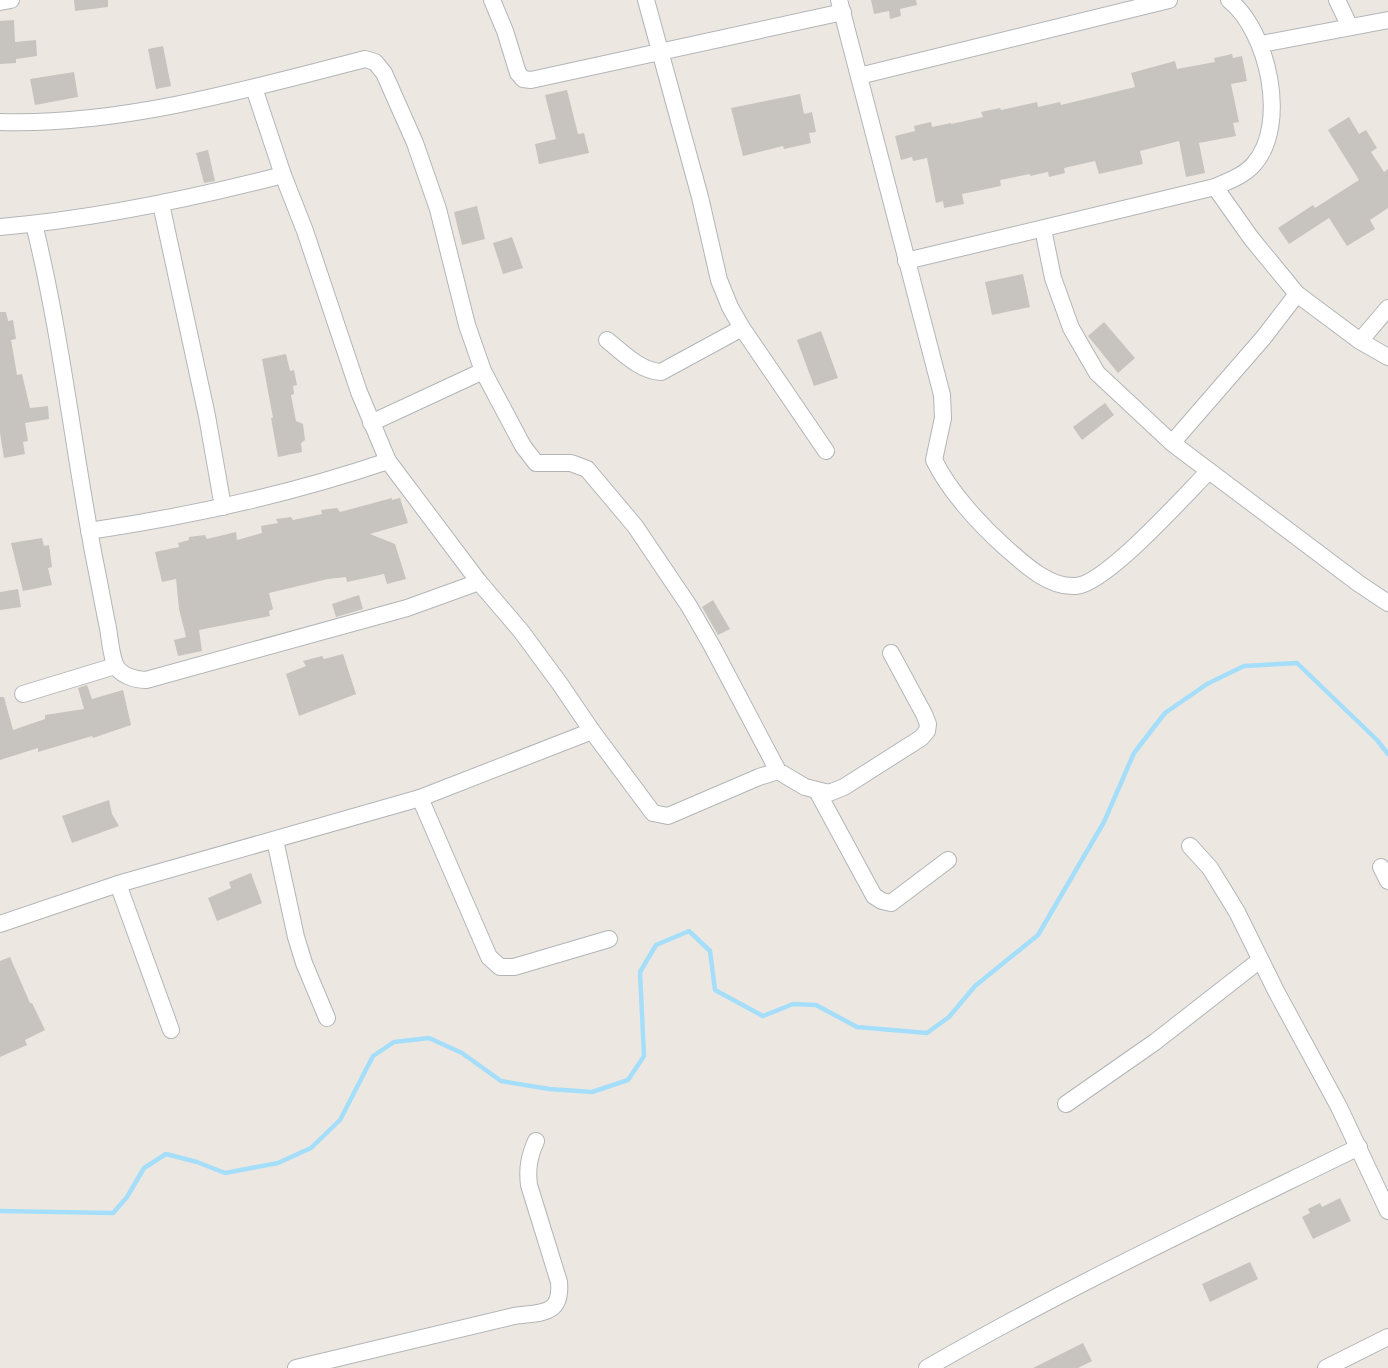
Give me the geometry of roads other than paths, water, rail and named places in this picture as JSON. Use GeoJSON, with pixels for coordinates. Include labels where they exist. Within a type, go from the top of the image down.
{"type":"FeatureCollection","features":[{"type":"Feature","properties":{"kind":"street"},"geometry":{"type":"LineString","coordinates":[[0,2],[11,0]]}},
{"type":"Feature","properties":{"kind":"street"},"geometry":{"type":"LineString","coordinates":[[492,0],[505,31],[518,73],[523,79],[531,80],[585,69],[841,6],[942,395],[943,418],[934,460],[946,482],[985,527],[1028,567],[1061,584],[1077,586],[1090,582],[1114,566],[1209,471]]}},
{"type":"Feature","properties":{"kind":"street"},"geometry":{"type":"LineString","coordinates":[[646,0],[700,197],[719,280],[742,328],[826,451]]}},
{"type":"Feature","properties":{"kind":"street"},"geometry":{"type":"LineString","coordinates":[[859,76],[1170,0]]}},
{"type":"Feature","properties":{"kind":"street"},"geometry":{"type":"LineString","coordinates":[[906,261],[1215,188],[1240,176],[1254,165],[1264,149],[1272,116],[1270,80],[1261,44],[1238,7],[1229,0]]}},
{"type":"Feature","properties":{"kind":"street"},"geometry":{"type":"LineString","coordinates":[[1337,0],[1350,27]]}},
{"type":"Feature","properties":{"kind":"street"},"geometry":{"type":"LineString","coordinates":[[1261,44],[1388,20]]}},
{"type":"Feature","properties":{"kind":"street"},"geometry":{"type":"LineString","coordinates":[[0,122],[34,123],[161,107],[254,88],[364,59],[375,62],[384,73],[415,143],[438,209],[467,325],[483,371],[532,460],[539,464],[571,463],[587,469],[635,526],[712,646],[778,771],[805,787],[829,793],[844,787],[921,738],[927,731],[928,724],[891,653]]}},
{"type":"Feature","properties":{"kind":"street"},"geometry":{"type":"LineString","coordinates":[[254,88],[283,175],[305,231],[340,341],[371,423],[388,460],[479,582],[521,631],[653,813],[668,816],[778,771]]}},
{"type":"Feature","properties":{"kind":"street"},"geometry":{"type":"LineString","coordinates":[[0,227],[34,224],[161,204],[283,175]]}},
{"type":"Feature","properties":{"kind":"street"},"geometry":{"type":"LineString","coordinates":[[1215,188],[1297,294],[1360,341],[1388,357]]}},
{"type":"Feature","properties":{"kind":"street"},"geometry":{"type":"LineString","coordinates":[[161,204],[207,416],[223,507]]}},
{"type":"Feature","properties":{"kind":"street"},"geometry":{"type":"LineString","coordinates":[[34,224],[48,281],[89,531],[115,666],[129,676],[138,680],[146,680],[407,608],[479,582]]}},
{"type":"Feature","properties":{"kind":"street"},"geometry":{"type":"LineString","coordinates":[[1043,229],[1053,278],[1071,328],[1097,373],[1172,443],[1388,603]]}},
{"type":"Feature","properties":{"kind":"street"},"geometry":{"type":"LineString","coordinates":[[1172,443],[1264,337],[1297,294]]}},
{"type":"Feature","properties":{"kind":"street"},"geometry":{"type":"LineString","coordinates":[[1360,341],[1388,308]]}},
{"type":"Feature","properties":{"kind":"street"},"geometry":{"type":"LineString","coordinates":[[607,340],[639,365],[660,372],[742,328]]}},
{"type":"Feature","properties":{"kind":"street"},"geometry":{"type":"LineString","coordinates":[[371,423],[483,371]]}},
{"type":"Feature","properties":{"kind":"street"},"geometry":{"type":"LineString","coordinates":[[89,531],[167,520],[223,507],[319,484],[388,460]]}},
{"type":"Feature","properties":{"kind":"street"},"geometry":{"type":"LineString","coordinates":[[23,694],[115,666]]}},
{"type":"Feature","properties":{"kind":"street"},"geometry":{"type":"LineString","coordinates":[[0,924],[118,884],[420,798],[592,731]]}},
{"type":"Feature","properties":{"kind":"street"},"geometry":{"type":"LineString","coordinates":[[817,790],[874,896],[882,901],[891,903],[948,860]]}},
{"type":"Feature","properties":{"kind":"street"},"geometry":{"type":"LineString","coordinates":[[420,798],[489,957],[500,967],[514,967],[609,939]]}},
{"type":"Feature","properties":{"kind":"street"},"geometry":{"type":"LineString","coordinates":[[275,840],[296,937],[304,963],[327,1018]]}},
{"type":"Feature","properties":{"kind":"street"},"geometry":{"type":"LineString","coordinates":[[1190,846],[1210,867],[1236,912],[1359,1147],[1388,1211]]}},
{"type":"Feature","properties":{"kind":"street"},"geometry":{"type":"LineString","coordinates":[[118,884],[171,1030]]}},
{"type":"Feature","properties":{"kind":"street"},"geometry":{"type":"LineString","coordinates":[[1066,1104],[1155,1042],[1260,960]]}},
{"type":"Feature","properties":{"kind":"street"},"geometry":{"type":"LineString","coordinates":[[296,1368],[514,1316],[547,1311],[557,1305],[560,1296],[559,1282],[529,1185],[527,1170],[530,1154],[536,1141]]}},
{"type":"Feature","properties":{"kind":"street"},"geometry":{"type":"LineString","coordinates":[[927,1368],[985,1335],[1154,1248],[1359,1147]]}},
{"type":"Feature","properties":{"kind":"street"},"geometry":{"type":"LineString","coordinates":[[1326,1368],[1388,1337]]}},
{"type":"Feature","properties":{"kind":"waterway"},"geometry":{"type":"LineString","coordinates":[[0,1211],[113,1213],[127,1197],[144,1168],[166,1154],[197,1162],[225,1173],[278,1163],[311,1148],[340,1120],[373,1056],[394,1042],[429,1038],[462,1053],[501,1081],[549,1089],[592,1092],[628,1080],[644,1056],[640,972],[656,945],[689,931],[710,951],[715,990],[763,1016],[793,1004],[816,1005],[857,1027],[927,1033],[949,1017],[975,986],[1038,935],[1104,822],[1134,753],[1165,713],[1207,684],[1244,666],[1297,663],[1377,740],[1388,754]]}}]}
